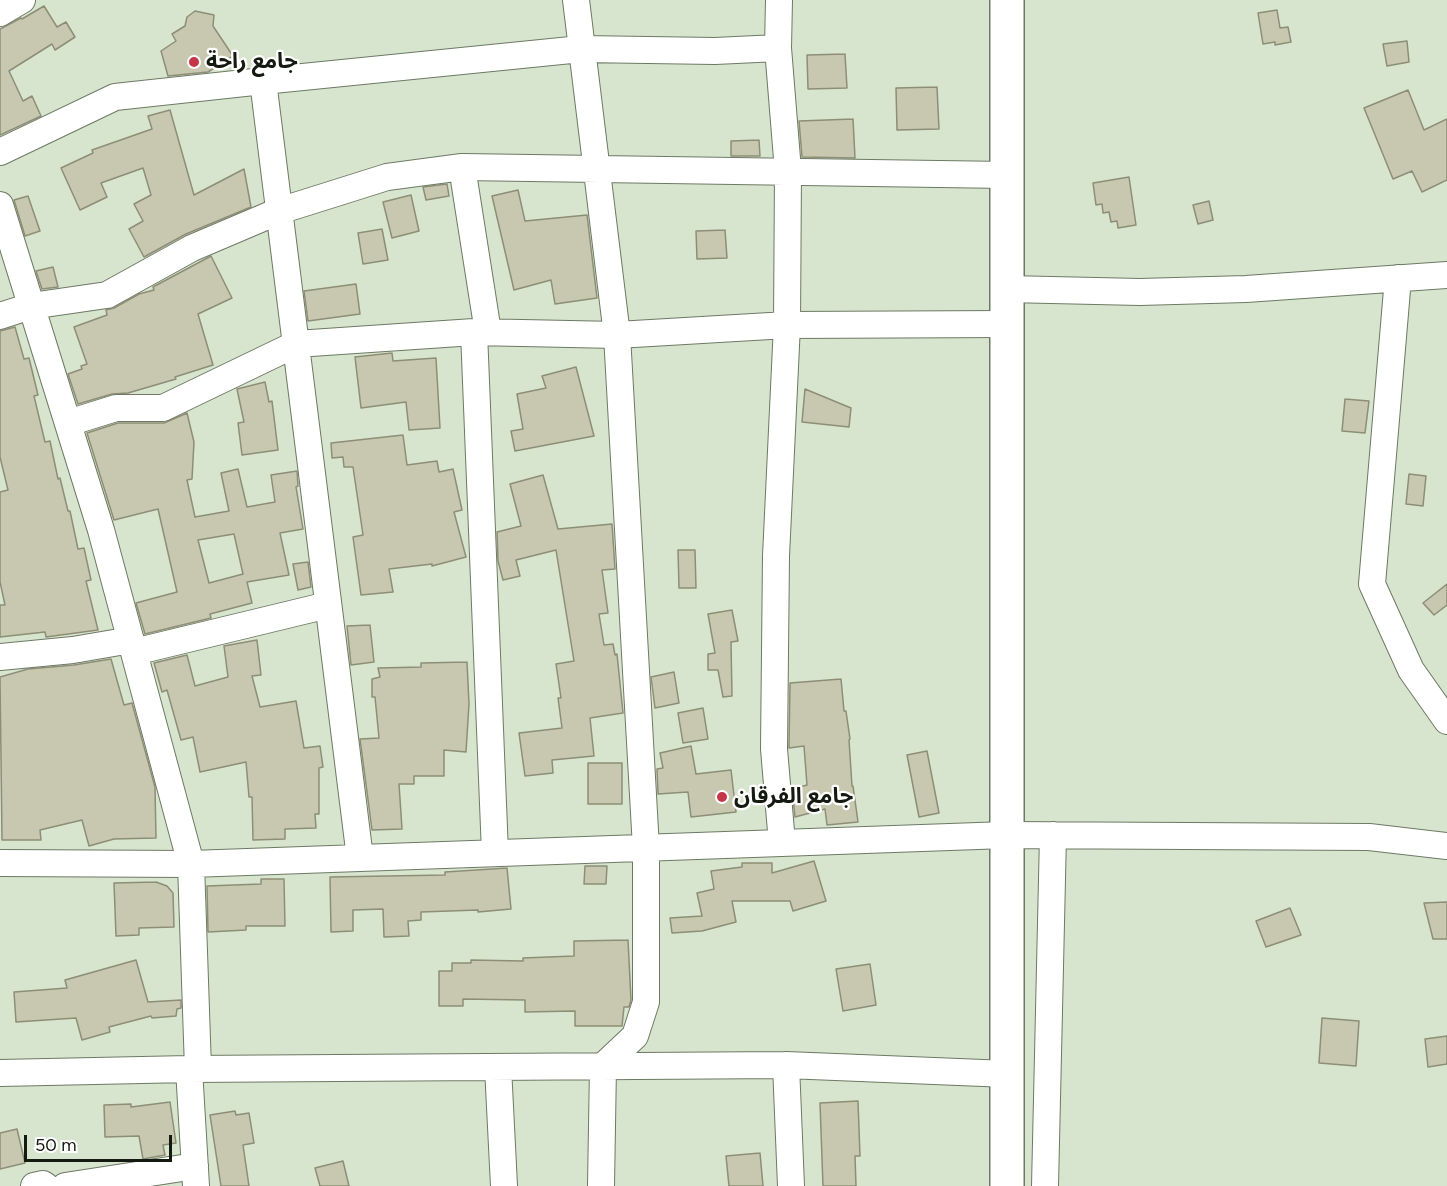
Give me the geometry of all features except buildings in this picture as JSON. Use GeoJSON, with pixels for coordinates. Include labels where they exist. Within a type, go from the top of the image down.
{"type":"FeatureCollection","features":[{"type":"Feature","properties":{"kind":"main road"},"geometry":{"type":"LineString","coordinates":[[1007,0],[1007,1186]]}},
{"type":"Feature","properties":{"kind":"street"},"geometry":{"type":"LineString","coordinates":[[0,13],[22,0]]}},
{"type":"Feature","properties":{"kind":"street"},"geometry":{"type":"LineString","coordinates":[[576,0],[617,335],[646,848],[646,1002],[635,1036],[603,1066],[601,1186]]}},
{"type":"Feature","properties":{"kind":"street"},"geometry":{"type":"LineString","coordinates":[[779,0],[778,48],[788,171],[787,325],[777,556],[774,748],[782,843]]}},
{"type":"Feature","properties":{"kind":"street"},"geometry":{"type":"LineString","coordinates":[[0,152],[115,97],[581,49],[715,51],[778,48]]}},
{"type":"Feature","properties":{"kind":"street"},"geometry":{"type":"LineString","coordinates":[[263,81],[360,858]]}},
{"type":"Feature","properties":{"kind":"street"},"geometry":{"type":"LineString","coordinates":[[0,316],[31,306],[107,295],[192,248],[279,211],[387,177],[462,168],[1007,175]]}},
{"type":"Feature","properties":{"kind":"street"},"geometry":{"type":"LineString","coordinates":[[462,168],[481,332],[495,853]]}},
{"type":"Feature","properties":{"kind":"street"},"geometry":{"type":"LineString","coordinates":[[0,205],[101,530],[191,864],[195,1176],[65,1186]]}},
{"type":"Feature","properties":{"kind":"street"},"geometry":{"type":"LineString","coordinates":[[1007,289],[1152,292],[1246,289],[1447,275]]}},
{"type":"Feature","properties":{"kind":"street"},"geometry":{"type":"LineString","coordinates":[[1398,278],[1372,584],[1411,670],[1447,721]]}},
{"type":"Feature","properties":{"kind":"street"},"geometry":{"type":"LineString","coordinates":[[68,423],[116,408],[163,408],[296,344],[481,332],[617,335],[787,325],[1007,324]]}},
{"type":"Feature","properties":{"kind":"street"},"geometry":{"type":"LineString","coordinates":[[0,657],[132,646],[328,605]]}},
{"type":"Feature","properties":{"kind":"street"},"geometry":{"type":"LineString","coordinates":[[0,862],[191,864],[1006,835],[1369,837],[1447,846]]}},
{"type":"Feature","properties":{"kind":"street"},"geometry":{"type":"LineString","coordinates":[[1045,1186],[1053,835]]}},
{"type":"Feature","properties":{"kind":"street"},"geometry":{"type":"LineString","coordinates":[[0,1073],[194,1069],[786,1065],[1008,1074]]}},
{"type":"Feature","properties":{"kind":"street"},"geometry":{"type":"LineString","coordinates":[[786,1065],[791,1186]]}},
{"type":"Feature","properties":{"kind":"street"},"geometry":{"type":"LineString","coordinates":[[498,1067],[504,1186]]}},
{"type":"Feature","properties":{"kind":"street"},"geometry":{"type":"LineString","coordinates":[[34,1186],[43,1184],[46,1186]]}},
{"type":"Feature","properties":{"kind":"place","name":"جامع راحة"},"geometry":{"type":"Point","coordinates":[194,62]}},
{"type":"Feature","properties":{"kind":"place","name":"جامع الفرقان"},"geometry":{"type":"Point","coordinates":[722,797]}}]}
